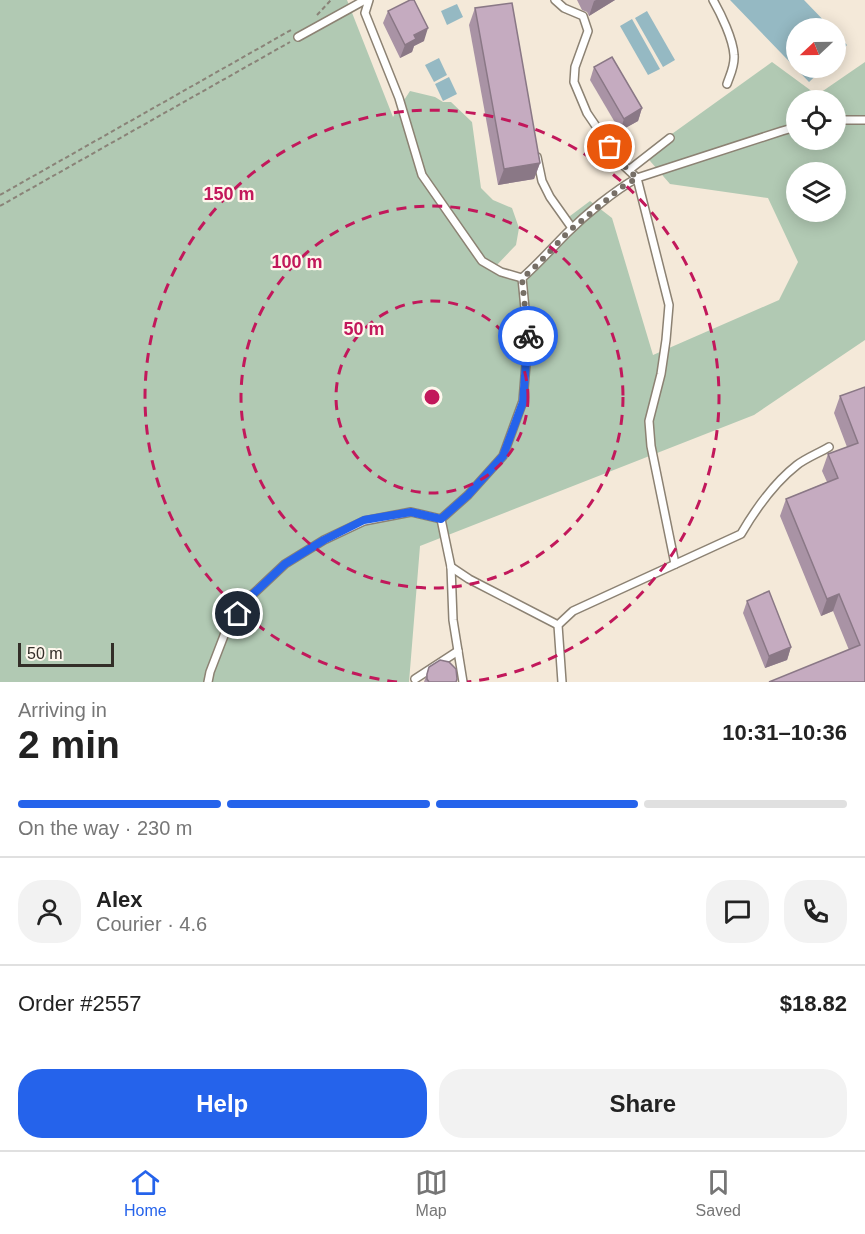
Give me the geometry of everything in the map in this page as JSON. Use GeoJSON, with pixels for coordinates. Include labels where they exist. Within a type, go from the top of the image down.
{"type":"FeatureCollection","features":[{"type":"Feature","properties":{"kind":"lane"},"geometry":{"type":"LineString","coordinates":[[298,37],[367,0]]}},
{"type":"Feature","properties":{"kind":"lane"},"geometry":{"type":"LineString","coordinates":[[367,0],[365,13],[399,98],[422,175],[482,261],[501,272],[522,279]]}},
{"type":"Feature","properties":{"kind":"lane"},"geometry":{"type":"LineString","coordinates":[[555,0],[564,8],[583,16],[588,31],[575,67],[574,82],[587,113],[621,163],[637,178],[669,305],[661,375],[649,421],[651,446],[675,564]]}},
{"type":"Feature","properties":{"kind":"lane"},"geometry":{"type":"LineString","coordinates":[[713,0],[728,33],[734,55],[733,70],[726,84]]}},
{"type":"Feature","properties":{"kind":"lane"},"geometry":{"type":"LineString","coordinates":[[846,120],[865,120]]}},
{"type":"Feature","properties":{"kind":"lane"},"geometry":{"type":"LineString","coordinates":[[522,279],[572,228],[622,187],[637,178],[786,130]]}},
{"type":"Feature","properties":{"kind":"lane"},"geometry":{"type":"LineString","coordinates":[[629,170],[670,138]]}},
{"type":"Feature","properties":{"kind":"lane"},"geometry":{"type":"LineString","coordinates":[[536,151],[542,181],[550,197],[572,228]]}},
{"type":"Feature","properties":{"kind":"lane"},"geometry":{"type":"LineString","coordinates":[[441,519],[468,495],[503,456],[523,402],[528,339],[522,279]]}},
{"type":"Feature","properties":{"kind":"lane"},"geometry":{"type":"LineString","coordinates":[[558,625],[573,611],[741,534],[753,514],[797,464],[830,447]]}},
{"type":"Feature","properties":{"kind":"lane"},"geometry":{"type":"LineString","coordinates":[[208,682],[225,633],[252,595],[285,564],[324,540],[364,520],[411,512],[441,519]]}},
{"type":"Feature","properties":{"kind":"lane"},"geometry":{"type":"LineString","coordinates":[[441,519],[452,567],[453,620],[464,682]]}},
{"type":"Feature","properties":{"kind":"lane"},"geometry":{"type":"LineString","coordinates":[[452,567],[469,579],[558,625]]}},
{"type":"Feature","properties":{"kind":"lane"},"geometry":{"type":"LineString","coordinates":[[558,625],[562,682]]}},
{"type":"Feature","properties":{"kind":"lane"},"geometry":{"type":"LineString","coordinates":[[415,679],[458,651]]}},
{"type":"Feature","properties":{"kind":"path"},"geometry":{"type":"LineString","coordinates":[[315,16],[331,0]]}},
{"type":"Feature","properties":{"kind":"path"},"geometry":{"type":"LineString","coordinates":[[0,195],[295,28]]}},
{"type":"Feature","properties":{"kind":"path"},"geometry":{"type":"LineString","coordinates":[[0,206],[298,37]]}},
{"type":"Feature","properties":{"kind":"green space"},"geometry":{"type":"Polygon","coordinates":[[[0,0],[347,0],[393,117],[410,91],[435,97],[443,102],[451,102],[472,122],[481,188],[493,200],[512,208],[519,228],[516,245],[494,268],[522,278],[572,229],[570,216],[590,201],[612,218],[653,355],[779,300],[798,262],[768,198],[670,184],[644,154],[772,62],[786,72],[786,78],[794,78],[810,90],[786,90],[786,150],[846,150],[846,90],[824,90],[842,78],[846,78],[846,75],[865,62],[865,340],[754,415],[420,546],[409,682],[0,682],[0,0]]]}},
{"type":"Feature","properties":{"kind":"water"},"geometry":{"type":"Polygon","coordinates":[[[730,0],[804,0],[821,18],[786,18],[786,58],[730,0]]]}},
{"type":"Feature","properties":{"kind":"water"},"geometry":{"type":"Polygon","coordinates":[[[457,4],[463,17],[447,25],[441,11],[457,4]]]}},
{"type":"Feature","properties":{"kind":"water"},"geometry":{"type":"Polygon","coordinates":[[[647,11],[675,60],[663,67],[635,18],[647,11]]]}},
{"type":"Feature","properties":{"kind":"water"},"geometry":{"type":"Polygon","coordinates":[[[632,19],[660,69],[648,75],[620,26],[632,19]]]}},
{"type":"Feature","properties":{"kind":"water"},"geometry":{"type":"Polygon","coordinates":[[[439,58],[447,75],[434,82],[425,65],[439,58]]]}},
{"type":"Feature","properties":{"kind":"water"},"geometry":{"type":"Polygon","coordinates":[[[449,77],[457,94],[443,101],[435,84],[449,77]]]}},
{"type":"Feature","properties":{"kind":"building"},"geometry":{"type":"Polygon","coordinates":[[[414,0],[428,28],[414,35],[416,39],[405,45],[388,11],[414,0]]]}},
{"type":"Feature","properties":{"kind":"building"},"geometry":{"type":"Polygon","coordinates":[[[512,3],[540,163],[504,169],[475,8],[512,3]]]}},
{"type":"Feature","properties":{"kind":"building"},"geometry":{"type":"Polygon","coordinates":[[[612,57],[642,108],[624,119],[594,67],[612,57]]]}},
{"type":"Feature","properties":{"kind":"building"},"geometry":{"type":"Polygon","coordinates":[[[865,387],[865,682],[769,682],[860,645],[839,594],[827,599],[786,499],[838,478],[828,454],[858,443],[840,396],[865,387]]]}},
{"type":"Feature","properties":{"kind":"building"},"geometry":{"type":"Polygon","coordinates":[[[769,591],[791,647],[769,656],[747,601],[769,591]]]}},
{"type":"Feature","properties":{"kind":"building"},"geometry":{"type":"Polygon","coordinates":[[[440,660],[449,662],[456,669],[456,682],[429,682],[427,674],[429,667],[440,660]]]}},
{"type":"Feature","properties":{"kind":"way so far"},"geometry":{"type":"LineString","coordinates":[[528,336],[522,279],[568,232],[622,187],[637,178],[621,163],[610,147]]}},
{"type":"Feature","properties":{"kind":"route"},"geometry":{"type":"LineString","coordinates":[[238,614],[252,595],[285,564],[324,540],[364,520],[411,512],[441,519],[468,495],[503,456],[523,402],[528,336]]}}]}
